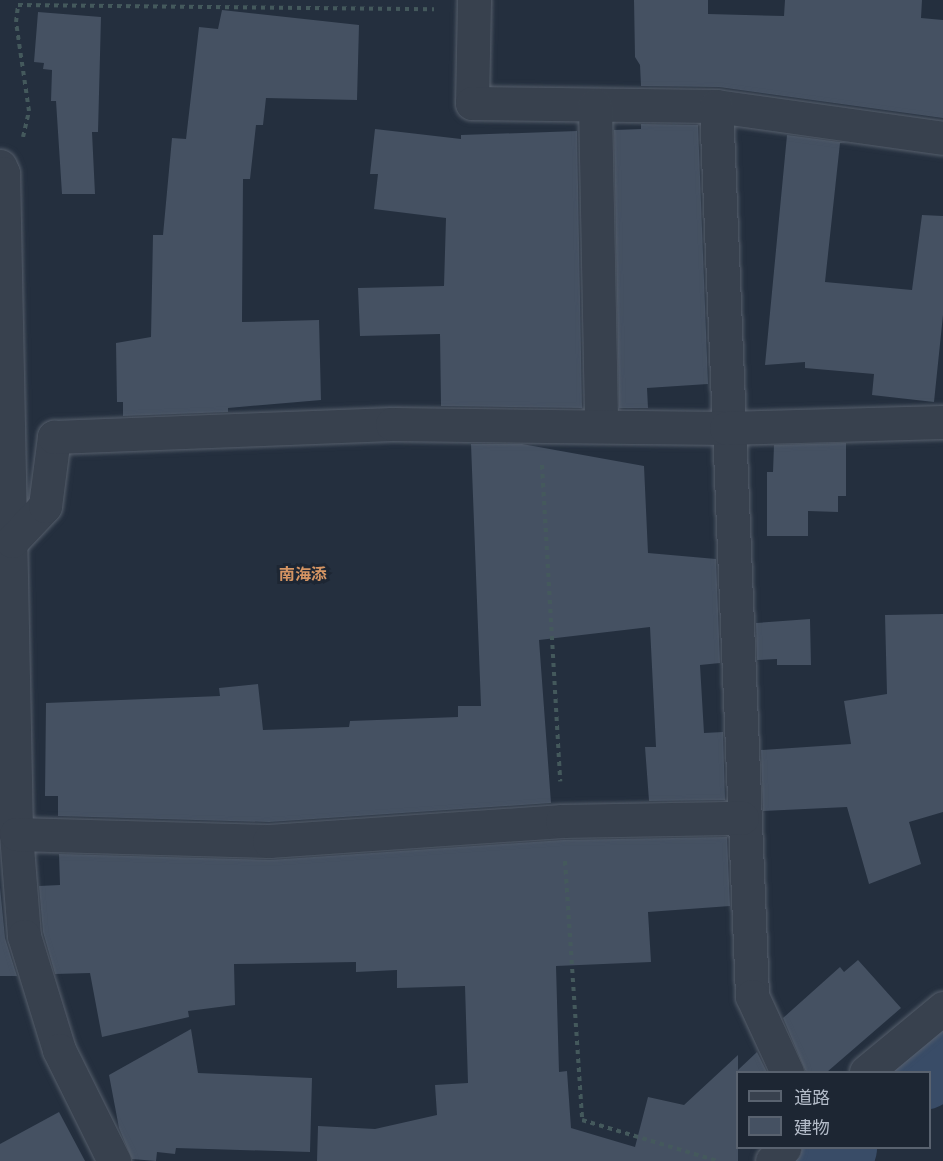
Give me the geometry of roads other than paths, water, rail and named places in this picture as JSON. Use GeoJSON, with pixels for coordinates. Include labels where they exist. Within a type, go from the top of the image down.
{"type":"FeatureCollection","features":[{"type":"Feature","properties":{"kind":"street"},"geometry":{"type":"LineString","coordinates":[[474,5],[472,103],[716,106],[943,138]]}},
{"type":"Feature","properties":{"kind":"street"},"geometry":{"type":"LineString","coordinates":[[595,105],[601,426]]}},
{"type":"Feature","properties":{"kind":"street"},"geometry":{"type":"LineString","coordinates":[[716,106],[726,428],[742,818],[752,996],[787,1071]]}},
{"type":"Feature","properties":{"kind":"street"},"geometry":{"type":"LineString","coordinates":[[1,167],[12,541],[16,834],[24,936],[59,1050],[114,1161]]}},
{"type":"Feature","properties":{"kind":"street"},"geometry":{"type":"LineString","coordinates":[[12,541],[45,506],[47,465],[54,437],[392,424],[726,428],[943,422]]}},
{"type":"Feature","properties":{"kind":"street"},"geometry":{"type":"LineString","coordinates":[[16,834],[269,841],[562,821],[742,818]]}},
{"type":"Feature","properties":{"kind":"street"},"geometry":{"type":"LineString","coordinates":[[867,1071],[943,1008]]}},
{"type":"Feature","properties":{"kind":"street"},"geometry":{"type":"LineString","coordinates":[[772,1161],[783,1149]]}},
{"type":"Feature","properties":{"kind":"waterway"},"geometry":{"type":"LineString","coordinates":[[924,1071],[943,1055]]}},
{"type":"Feature","properties":{"kind":"waterway"},"geometry":{"type":"LineString","coordinates":[[832,1161],[838,1149]]}},
{"type":"Feature","properties":{"kind":"district","name":"南海添"},"geometry":{"type":"Point","coordinates":[303,574]}}]}
